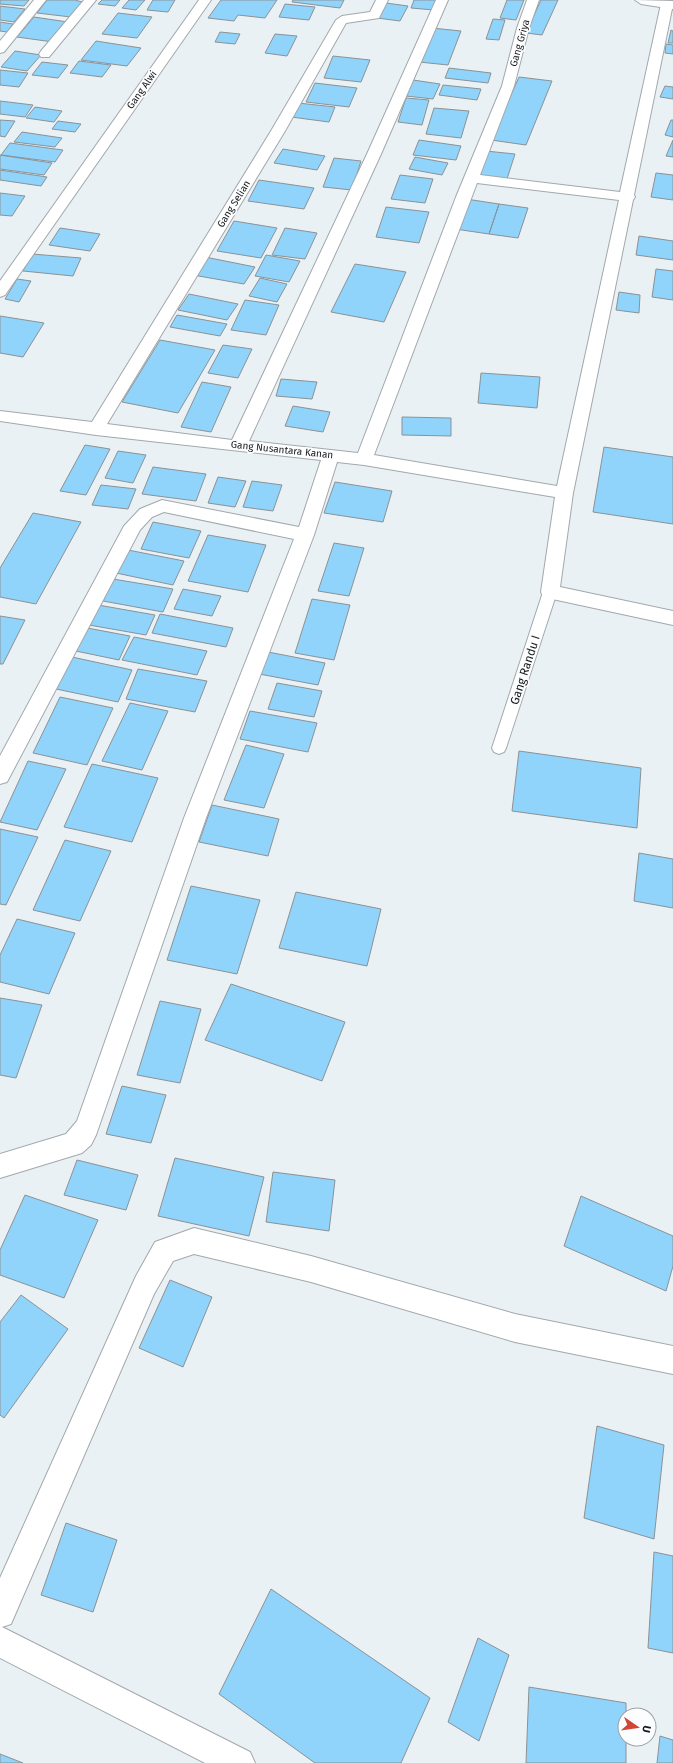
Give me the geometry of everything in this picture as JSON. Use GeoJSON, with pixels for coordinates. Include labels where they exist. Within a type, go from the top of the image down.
{"type":"FeatureCollection","features":[{"type":"Feature","properties":{"kind":"street"},"geometry":{"type":"LineString","coordinates":[[0,49],[40,0]]}},
{"type":"Feature","properties":{"kind":"street"},"geometry":{"type":"LineString","coordinates":[[45,54],[90,0]]}},
{"type":"Feature","properties":{"kind":"street","name":"Gang Alwi"},"geometry":{"type":"LineString","coordinates":[[0,292],[205,0]]}},
{"type":"Feature","properties":{"kind":"street","name":"Gang Selian"},"geometry":{"type":"LineString","coordinates":[[96,429],[278,131],[342,20],[348,17],[375,15],[382,0]]}},
{"type":"Feature","properties":{"kind":"street"},"geometry":{"type":"LineString","coordinates":[[238,446],[374,154],[442,0]]}},
{"type":"Feature","properties":{"kind":"street","name":"Gang Griya"},"geometry":{"type":"LineString","coordinates":[[364,459],[463,197],[472,178],[508,86],[523,28],[533,0]]}},
{"type":"Feature","properties":{"kind":"street"},"geometry":{"type":"LineString","coordinates":[[641,0],[670,5],[564,493],[550,592],[673,618]]}},
{"type":"Feature","properties":{"kind":"street"},"geometry":{"type":"LineString","coordinates":[[472,178],[628,197]]}},
{"type":"Feature","properties":{"kind":"street","name":"Gang Nusantara Kanan"},"geometry":{"type":"LineString","coordinates":[[0,416],[238,446],[364,459],[564,493]]}},
{"type":"Feature","properties":{"kind":"street"},"geometry":{"type":"LineString","coordinates":[[0,1166],[73,1144],[82,1136],[87,1127],[195,818],[305,535],[331,455]]}},
{"type":"Feature","properties":{"kind":"street"},"geometry":{"type":"LineString","coordinates":[[0,776],[133,526],[146,513],[162,506],[305,535]]}},
{"type":"Feature","properties":{"kind":"street"},"geometry":{"type":"LineString","coordinates":[[0,1613],[142,1292],[164,1251],[194,1241],[311,1269],[515,1328],[673,1360]]}},
{"type":"Feature","properties":{"kind":"street"},"geometry":{"type":"LineString","coordinates":[[0,1642],[239,1763]]}},
{"type":"Feature","properties":{"kind":"lane","name":"Gang Randu I"},"geometry":{"type":"LineString","coordinates":[[500,748],[550,592]]}},
{"type":"Feature","properties":{"kind":"building"},"geometry":{"type":"Polygon","coordinates":[[[0,0],[29,0],[24,6],[0,4],[0,0]]]}},
{"type":"Feature","properties":{"kind":"building"},"geometry":{"type":"Polygon","coordinates":[[[47,0],[75,0],[82,2],[71,17],[37,13],[47,0]]]}},
{"type":"Feature","properties":{"kind":"building"},"geometry":{"type":"Polygon","coordinates":[[[102,0],[120,0],[115,6],[98,4],[102,0]]]}},
{"type":"Feature","properties":{"kind":"building"},"geometry":{"type":"Polygon","coordinates":[[[129,0],[145,0],[136,10],[122,8],[129,0]]]}},
{"type":"Feature","properties":{"kind":"building"},"geometry":{"type":"Polygon","coordinates":[[[153,0],[175,0],[168,12],[147,10],[153,0]]]}},
{"type":"Feature","properties":{"kind":"building"},"geometry":{"type":"Polygon","coordinates":[[[221,0],[277,0],[265,18],[238,15],[234,21],[208,18],[221,0]]]}},
{"type":"Feature","properties":{"kind":"building"},"geometry":{"type":"Polygon","coordinates":[[[293,0],[344,0],[340,8],[292,2],[293,0]]]}},
{"type":"Feature","properties":{"kind":"building"},"geometry":{"type":"Polygon","coordinates":[[[414,0],[438,0],[434,10],[411,8],[414,0]]]}},
{"type":"Feature","properties":{"kind":"building"},"geometry":{"type":"Polygon","coordinates":[[[507,0],[524,0],[516,20],[500,18],[507,0]]]}},
{"type":"Feature","properties":{"kind":"building"},"geometry":{"type":"Polygon","coordinates":[[[541,0],[558,0],[542,35],[526,33],[541,0]]]}},
{"type":"Feature","properties":{"kind":"building"},"geometry":{"type":"Polygon","coordinates":[[[386,3],[408,6],[400,21],[377,18],[386,3]]]}},
{"type":"Feature","properties":{"kind":"building"},"geometry":{"type":"Polygon","coordinates":[[[285,4],[315,7],[309,20],[279,17],[285,4]]]}},
{"type":"Feature","properties":{"kind":"building"},"geometry":{"type":"Polygon","coordinates":[[[0,6],[25,9],[14,22],[0,20],[0,6]]]}},
{"type":"Feature","properties":{"kind":"building"},"geometry":{"type":"Polygon","coordinates":[[[118,13],[152,17],[137,38],[102,34],[118,13]]]}},
{"type":"Feature","properties":{"kind":"building"},"geometry":{"type":"Polygon","coordinates":[[[34,17],[68,22],[53,42],[17,37],[34,17]]]}},
{"type":"Feature","properties":{"kind":"building"},"geometry":{"type":"Polygon","coordinates":[[[493,19],[505,20],[499,40],[486,39],[493,19]]]}},
{"type":"Feature","properties":{"kind":"building"},"geometry":{"type":"Polygon","coordinates":[[[0,22],[13,24],[7,32],[0,31],[0,22]]]}},
{"type":"Feature","properties":{"kind":"building"},"geometry":{"type":"Polygon","coordinates":[[[432,28],[461,31],[448,65],[419,62],[432,28]]]}},
{"type":"Feature","properties":{"kind":"building"},"geometry":{"type":"Polygon","coordinates":[[[671,30],[673,31],[673,43],[668,43],[671,30]]]}},
{"type":"Feature","properties":{"kind":"building"},"geometry":{"type":"Polygon","coordinates":[[[220,32],[240,34],[235,44],[215,42],[220,32]]]}},
{"type":"Feature","properties":{"kind":"building"},"geometry":{"type":"Polygon","coordinates":[[[275,34],[297,36],[287,56],[265,53],[275,34]]]}},
{"type":"Feature","properties":{"kind":"building"},"geometry":{"type":"Polygon","coordinates":[[[96,41],[141,48],[127,66],[81,60],[96,41]]]}},
{"type":"Feature","properties":{"kind":"building"},"geometry":{"type":"Polygon","coordinates":[[[666,44],[673,45],[673,54],[665,53],[666,44]]]}},
{"type":"Feature","properties":{"kind":"building"},"geometry":{"type":"Polygon","coordinates":[[[15,51],[41,55],[27,71],[1,67],[15,51]]]}},
{"type":"Feature","properties":{"kind":"building"},"geometry":{"type":"Polygon","coordinates":[[[333,56],[370,60],[361,82],[324,78],[333,56]]]}},
{"type":"Feature","properties":{"kind":"building"},"geometry":{"type":"Polygon","coordinates":[[[79,61],[111,65],[102,77],[70,73],[79,61]]]}},
{"type":"Feature","properties":{"kind":"building"},"geometry":{"type":"Polygon","coordinates":[[[42,62],[68,65],[58,78],[32,75],[42,62]]]}},
{"type":"Feature","properties":{"kind":"building"},"geometry":{"type":"Polygon","coordinates":[[[449,68],[491,73],[488,83],[445,78],[449,68]]]}},
{"type":"Feature","properties":{"kind":"building"},"geometry":{"type":"Polygon","coordinates":[[[0,70],[28,73],[19,87],[0,85],[0,70]]]}},
{"type":"Feature","properties":{"kind":"building"},"geometry":{"type":"Polygon","coordinates":[[[519,77],[552,81],[526,145],[491,140],[519,77]]]}},
{"type":"Feature","properties":{"kind":"building"},"geometry":{"type":"Polygon","coordinates":[[[413,80],[440,84],[433,99],[406,96],[413,80]]]}},
{"type":"Feature","properties":{"kind":"building"},"geometry":{"type":"Polygon","coordinates":[[[315,83],[357,88],[349,107],[306,102],[315,83]]]}},
{"type":"Feature","properties":{"kind":"building"},"geometry":{"type":"Polygon","coordinates":[[[443,85],[481,89],[477,100],[439,95],[443,85]]]}},
{"type":"Feature","properties":{"kind":"building"},"geometry":{"type":"Polygon","coordinates":[[[665,86],[673,87],[673,99],[660,97],[665,86]]]}},
{"type":"Feature","properties":{"kind":"building"},"geometry":{"type":"Polygon","coordinates":[[[406,98],[429,100],[422,125],[398,122],[406,98]]]}},
{"type":"Feature","properties":{"kind":"building"},"geometry":{"type":"Polygon","coordinates":[[[0,101],[33,105],[25,117],[0,114],[0,101]]]}},
{"type":"Feature","properties":{"kind":"building"},"geometry":{"type":"Polygon","coordinates":[[[298,103],[335,107],[329,122],[291,117],[298,103]]]}},
{"type":"Feature","properties":{"kind":"building"},"geometry":{"type":"Polygon","coordinates":[[[35,107],[62,111],[54,122],[26,118],[35,107]]]}},
{"type":"Feature","properties":{"kind":"building"},"geometry":{"type":"Polygon","coordinates":[[[434,108],[469,111],[461,138],[426,134],[434,108]]]}},
{"type":"Feature","properties":{"kind":"building"},"geometry":{"type":"Polygon","coordinates":[[[0,120],[15,121],[5,137],[0,136],[0,120]]]}},
{"type":"Feature","properties":{"kind":"building"},"geometry":{"type":"Polygon","coordinates":[[[671,120],[673,120],[673,137],[665,135],[671,120]]]}},
{"type":"Feature","properties":{"kind":"building"},"geometry":{"type":"Polygon","coordinates":[[[58,121],[81,124],[75,132],[52,129],[58,121]]]}},
{"type":"Feature","properties":{"kind":"building"},"geometry":{"type":"Polygon","coordinates":[[[22,132],[62,138],[55,147],[14,142],[22,132]]]}},
{"type":"Feature","properties":{"kind":"building"},"geometry":{"type":"Polygon","coordinates":[[[419,140],[461,146],[456,160],[413,155],[419,140]]]}},
{"type":"Feature","properties":{"kind":"building"},"geometry":{"type":"Polygon","coordinates":[[[673,140],[673,157],[666,156],[673,140]]]}},
{"type":"Feature","properties":{"kind":"building"},"geometry":{"type":"Polygon","coordinates":[[[10,143],[63,150],[55,162],[1,155],[10,143]]]}},
{"type":"Feature","properties":{"kind":"building"},"geometry":{"type":"Polygon","coordinates":[[[283,149],[325,156],[317,170],[274,163],[283,149]]]}},
{"type":"Feature","properties":{"kind":"building"},"geometry":{"type":"Polygon","coordinates":[[[486,151],[515,154],[507,179],[478,175],[486,151]]]}},
{"type":"Feature","properties":{"kind":"building"},"geometry":{"type":"Polygon","coordinates":[[[0,155],[52,163],[44,175],[0,169],[0,155]]]}},
{"type":"Feature","properties":{"kind":"building"},"geometry":{"type":"Polygon","coordinates":[[[415,157],[448,163],[442,175],[409,169],[415,157]]]}},
{"type":"Feature","properties":{"kind":"building"},"geometry":{"type":"Polygon","coordinates":[[[334,158],[361,161],[352,190],[323,187],[334,158]]]}},
{"type":"Feature","properties":{"kind":"building"},"geometry":{"type":"Polygon","coordinates":[[[0,170],[47,177],[41,186],[0,180],[0,170]]]}},
{"type":"Feature","properties":{"kind":"building"},"geometry":{"type":"Polygon","coordinates":[[[656,173],[673,175],[673,200],[651,197],[656,173]]]}},
{"type":"Feature","properties":{"kind":"building"},"geometry":{"type":"Polygon","coordinates":[[[400,175],[433,179],[425,203],[391,199],[400,175]]]}},
{"type":"Feature","properties":{"kind":"building"},"geometry":{"type":"Polygon","coordinates":[[[259,180],[314,188],[304,209],[248,201],[259,180]]]}},
{"type":"Feature","properties":{"kind":"building"},"geometry":{"type":"Polygon","coordinates":[[[0,193],[25,196],[12,216],[0,215],[0,193]]]}},
{"type":"Feature","properties":{"kind":"building"},"geometry":{"type":"Polygon","coordinates":[[[466,199],[499,204],[489,234],[455,229],[466,199]]]}},
{"type":"Feature","properties":{"kind":"building"},"geometry":{"type":"Polygon","coordinates":[[[499,204],[528,208],[518,238],[489,234],[499,204]]]}},
{"type":"Feature","properties":{"kind":"building"},"geometry":{"type":"Polygon","coordinates":[[[386,207],[429,212],[419,243],[376,237],[386,207]]]}},
{"type":"Feature","properties":{"kind":"building"},"geometry":{"type":"Polygon","coordinates":[[[234,221],[277,228],[261,258],[217,251],[234,221]]]}},
{"type":"Feature","properties":{"kind":"building"},"geometry":{"type":"Polygon","coordinates":[[[60,228],[100,234],[90,251],[49,245],[60,228]]]}},
{"type":"Feature","properties":{"kind":"building"},"geometry":{"type":"Polygon","coordinates":[[[285,228],[317,233],[305,259],[272,255],[285,228]]]}},
{"type":"Feature","properties":{"kind":"building"},"geometry":{"type":"Polygon","coordinates":[[[639,236],[673,241],[673,260],[636,255],[639,236]]]}},
{"type":"Feature","properties":{"kind":"building"},"geometry":{"type":"Polygon","coordinates":[[[32,254],[81,258],[73,276],[23,271],[32,254]]]}},
{"type":"Feature","properties":{"kind":"building"},"geometry":{"type":"Polygon","coordinates":[[[266,255],[300,261],[289,282],[255,276],[266,255]]]}},
{"type":"Feature","properties":{"kind":"building"},"geometry":{"type":"Polygon","coordinates":[[[205,257],[255,267],[244,284],[193,275],[205,257]]]}},
{"type":"Feature","properties":{"kind":"building"},"geometry":{"type":"Polygon","coordinates":[[[355,264],[406,272],[384,322],[331,312],[355,264]]]}},
{"type":"Feature","properties":{"kind":"building"},"geometry":{"type":"Polygon","coordinates":[[[656,269],[673,271],[673,300],[652,297],[656,269]]]}},
{"type":"Feature","properties":{"kind":"building"},"geometry":{"type":"Polygon","coordinates":[[[260,278],[287,284],[277,302],[249,296],[260,278]]]}},
{"type":"Feature","properties":{"kind":"building"},"geometry":{"type":"Polygon","coordinates":[[[17,279],[31,281],[19,302],[5,299],[17,279]]]}},
{"type":"Feature","properties":{"kind":"building"},"geometry":{"type":"Polygon","coordinates":[[[619,292],[640,295],[639,313],[616,310],[619,292]]]}},
{"type":"Feature","properties":{"kind":"building"},"geometry":{"type":"Polygon","coordinates":[[[189,294],[238,304],[227,320],[178,310],[189,294]]]}},
{"type":"Feature","properties":{"kind":"building"},"geometry":{"type":"Polygon","coordinates":[[[245,300],[279,305],[266,335],[231,330],[245,300]]]}},
{"type":"Feature","properties":{"kind":"building"},"geometry":{"type":"Polygon","coordinates":[[[177,315],[227,324],[220,336],[170,327],[177,315]]]}},
{"type":"Feature","properties":{"kind":"building"},"geometry":{"type":"Polygon","coordinates":[[[0,316],[44,323],[23,357],[0,353],[0,316]]]}},
{"type":"Feature","properties":{"kind":"building"},"geometry":{"type":"Polygon","coordinates":[[[160,340],[215,350],[178,413],[122,402],[160,340]]]}},
{"type":"Feature","properties":{"kind":"building"},"geometry":{"type":"Polygon","coordinates":[[[223,345],[252,349],[238,378],[208,373],[223,345]]]}},
{"type":"Feature","properties":{"kind":"building"},"geometry":{"type":"Polygon","coordinates":[[[481,373],[540,377],[537,408],[478,403],[481,373]]]}},
{"type":"Feature","properties":{"kind":"building"},"geometry":{"type":"Polygon","coordinates":[[[281,379],[317,382],[312,399],[276,396],[281,379]]]}},
{"type":"Feature","properties":{"kind":"building"},"geometry":{"type":"Polygon","coordinates":[[[202,382],[231,387],[211,432],[181,427],[202,382]]]}},
{"type":"Feature","properties":{"kind":"building"},"geometry":{"type":"Polygon","coordinates":[[[293,406],[330,412],[323,432],[285,426],[293,406]]]}},
{"type":"Feature","properties":{"kind":"building"},"geometry":{"type":"Polygon","coordinates":[[[402,417],[451,418],[451,436],[402,435],[402,417]]]}},
{"type":"Feature","properties":{"kind":"building"},"geometry":{"type":"Polygon","coordinates":[[[85,445],[110,449],[86,495],[60,491],[85,445]]]}},
{"type":"Feature","properties":{"kind":"building"},"geometry":{"type":"Polygon","coordinates":[[[604,447],[673,457],[673,524],[593,512],[604,447]]]}},
{"type":"Feature","properties":{"kind":"building"},"geometry":{"type":"Polygon","coordinates":[[[118,451],[146,455],[133,483],[105,478],[118,451]]]}},
{"type":"Feature","properties":{"kind":"building"},"geometry":{"type":"Polygon","coordinates":[[[153,467],[206,474],[196,501],[142,494],[153,467]]]}},
{"type":"Feature","properties":{"kind":"building"},"geometry":{"type":"Polygon","coordinates":[[[218,477],[246,481],[235,507],[208,503],[218,477]]]}},
{"type":"Feature","properties":{"kind":"building"},"geometry":{"type":"Polygon","coordinates":[[[252,481],[282,485],[273,511],[243,507],[252,481]]]}},
{"type":"Feature","properties":{"kind":"building"},"geometry":{"type":"Polygon","coordinates":[[[335,482],[392,491],[383,522],[324,513],[335,482]]]}},
{"type":"Feature","properties":{"kind":"building"},"geometry":{"type":"Polygon","coordinates":[[[101,485],[136,489],[128,509],[92,505],[101,485]]]}},
{"type":"Feature","properties":{"kind":"building"},"geometry":{"type":"Polygon","coordinates":[[[33,513],[81,522],[36,604],[0,597],[0,568],[33,513]]]}},
{"type":"Feature","properties":{"kind":"building"},"geometry":{"type":"Polygon","coordinates":[[[153,522],[201,531],[189,558],[141,549],[153,522]]]}},
{"type":"Feature","properties":{"kind":"building"},"geometry":{"type":"Polygon","coordinates":[[[208,535],[266,545],[248,592],[188,581],[208,535]]]}},
{"type":"Feature","properties":{"kind":"building"},"geometry":{"type":"Polygon","coordinates":[[[334,543],[364,548],[349,596],[318,591],[334,543]]]}},
{"type":"Feature","properties":{"kind":"building"},"geometry":{"type":"Polygon","coordinates":[[[128,550],[184,561],[173,585],[116,573],[128,550]]]}},
{"type":"Feature","properties":{"kind":"building"},"geometry":{"type":"Polygon","coordinates":[[[113,579],[173,589],[163,612],[103,601],[113,579]]]}},
{"type":"Feature","properties":{"kind":"building"},"geometry":{"type":"Polygon","coordinates":[[[183,589],[221,596],[212,616],[174,609],[183,589]]]}},
{"type":"Feature","properties":{"kind":"building"},"geometry":{"type":"Polygon","coordinates":[[[312,599],[350,605],[334,660],[295,653],[312,599]]]}},
{"type":"Feature","properties":{"kind":"building"},"geometry":{"type":"Polygon","coordinates":[[[98,605],[155,615],[146,635],[89,625],[98,605]]]}},
{"type":"Feature","properties":{"kind":"building"},"geometry":{"type":"Polygon","coordinates":[[[160,614],[233,628],[226,647],[152,633],[160,614]]]}},
{"type":"Feature","properties":{"kind":"building"},"geometry":{"type":"Polygon","coordinates":[[[0,616],[25,620],[3,664],[0,664],[0,616]]]}},
{"type":"Feature","properties":{"kind":"building"},"geometry":{"type":"Polygon","coordinates":[[[82,627],[130,636],[119,660],[71,650],[82,627]]]}},
{"type":"Feature","properties":{"kind":"building"},"geometry":{"type":"Polygon","coordinates":[[[134,637],[207,651],[197,675],[122,660],[134,637]]]}},
{"type":"Feature","properties":{"kind":"building"},"geometry":{"type":"Polygon","coordinates":[[[268,652],[325,663],[318,685],[259,674],[268,652]]]}},
{"type":"Feature","properties":{"kind":"building"},"geometry":{"type":"Polygon","coordinates":[[[72,657],[132,670],[118,702],[56,689],[72,657]]]}},
{"type":"Feature","properties":{"kind":"building"},"geometry":{"type":"Polygon","coordinates":[[[138,669],[207,681],[195,712],[126,699],[138,669]]]}},
{"type":"Feature","properties":{"kind":"building"},"geometry":{"type":"Polygon","coordinates":[[[277,683],[322,691],[314,717],[268,709],[277,683]]]}},
{"type":"Feature","properties":{"kind":"building"},"geometry":{"type":"Polygon","coordinates":[[[60,697],[113,708],[87,765],[33,753],[60,697]]]}},
{"type":"Feature","properties":{"kind":"building"},"geometry":{"type":"Polygon","coordinates":[[[130,703],[168,711],[142,770],[102,761],[130,703]]]}},
{"type":"Feature","properties":{"kind":"building"},"geometry":{"type":"Polygon","coordinates":[[[250,711],[317,723],[308,752],[240,739],[250,711]]]}},
{"type":"Feature","properties":{"kind":"building"},"geometry":{"type":"Polygon","coordinates":[[[246,745],[284,754],[264,808],[224,800],[246,745]]]}},
{"type":"Feature","properties":{"kind":"building"},"geometry":{"type":"Polygon","coordinates":[[[519,751],[641,768],[637,828],[512,811],[519,751]]]}},
{"type":"Feature","properties":{"kind":"building"},"geometry":{"type":"Polygon","coordinates":[[[28,761],[66,769],[37,830],[0,822],[28,761]]]}},
{"type":"Feature","properties":{"kind":"building"},"geometry":{"type":"Polygon","coordinates":[[[92,764],[158,778],[132,842],[64,827],[92,764]]]}},
{"type":"Feature","properties":{"kind":"building"},"geometry":{"type":"Polygon","coordinates":[[[212,805],[279,819],[268,856],[199,842],[212,805]]]}},
{"type":"Feature","properties":{"kind":"building"},"geometry":{"type":"Polygon","coordinates":[[[0,829],[38,837],[6,905],[0,904],[0,829]]]}},
{"type":"Feature","properties":{"kind":"building"},"geometry":{"type":"Polygon","coordinates":[[[65,840],[111,851],[80,921],[33,910],[65,840]]]}},
{"type":"Feature","properties":{"kind":"building"},"geometry":{"type":"Polygon","coordinates":[[[639,853],[673,859],[673,908],[634,901],[639,853]]]}},
{"type":"Feature","properties":{"kind":"building"},"geometry":{"type":"Polygon","coordinates":[[[191,886],[260,900],[237,974],[167,960],[191,886]]]}},
{"type":"Feature","properties":{"kind":"building"},"geometry":{"type":"Polygon","coordinates":[[[296,892],[381,909],[367,966],[279,948],[296,892]]]}},
{"type":"Feature","properties":{"kind":"building"},"geometry":{"type":"Polygon","coordinates":[[[17,919],[75,933],[49,994],[0,982],[0,955],[17,919]]]}},
{"type":"Feature","properties":{"kind":"building"},"geometry":{"type":"Polygon","coordinates":[[[231,984],[345,1022],[322,1081],[205,1040],[231,984]]]}},
{"type":"Feature","properties":{"kind":"building"},"geometry":{"type":"Polygon","coordinates":[[[0,998],[42,1005],[16,1078],[0,1075],[0,998]]]}},
{"type":"Feature","properties":{"kind":"building"},"geometry":{"type":"Polygon","coordinates":[[[160,1001],[201,1009],[180,1083],[137,1075],[160,1001]]]}},
{"type":"Feature","properties":{"kind":"building"},"geometry":{"type":"Polygon","coordinates":[[[122,1086],[166,1095],[151,1143],[106,1134],[122,1086]]]}},
{"type":"Feature","properties":{"kind":"building"},"geometry":{"type":"Polygon","coordinates":[[[175,1158],[264,1177],[249,1236],[158,1216],[175,1158]]]}},
{"type":"Feature","properties":{"kind":"building"},"geometry":{"type":"Polygon","coordinates":[[[77,1160],[138,1175],[126,1210],[64,1195],[77,1160]]]}},
{"type":"Feature","properties":{"kind":"building"},"geometry":{"type":"Polygon","coordinates":[[[273,1172],[335,1180],[329,1231],[266,1222],[273,1172]]]}},
{"type":"Feature","properties":{"kind":"building"},"geometry":{"type":"Polygon","coordinates":[[[25,1195],[98,1220],[64,1298],[0,1275],[0,1250],[25,1195]]]}},
{"type":"Feature","properties":{"kind":"building"},"geometry":{"type":"Polygon","coordinates":[[[581,1196],[673,1236],[673,1266],[666,1291],[564,1246],[581,1196]]]}},
{"type":"Feature","properties":{"kind":"building"},"geometry":{"type":"Polygon","coordinates":[[[170,1280],[212,1297],[183,1367],[139,1348],[170,1280]]]}},
{"type":"Feature","properties":{"kind":"building"},"geometry":{"type":"Polygon","coordinates":[[[21,1295],[68,1329],[4,1418],[0,1415],[0,1322],[21,1295]]]}},
{"type":"Feature","properties":{"kind":"building"},"geometry":{"type":"Polygon","coordinates":[[[597,1426],[664,1445],[654,1539],[584,1518],[597,1426]]]}},
{"type":"Feature","properties":{"kind":"building"},"geometry":{"type":"Polygon","coordinates":[[[66,1523],[117,1540],[93,1612],[41,1595],[66,1523]]]}},
{"type":"Feature","properties":{"kind":"building"},"geometry":{"type":"Polygon","coordinates":[[[654,1552],[673,1556],[673,1653],[648,1648],[654,1552]]]}},
{"type":"Feature","properties":{"kind":"building"},"geometry":{"type":"Polygon","coordinates":[[[271,1589],[430,1698],[401,1763],[315,1763],[219,1694],[271,1589]]]}},
{"type":"Feature","properties":{"kind":"building"},"geometry":{"type":"Polygon","coordinates":[[[478,1638],[509,1655],[479,1741],[448,1722],[478,1638]]]}},
{"type":"Feature","properties":{"kind":"building"},"geometry":{"type":"Polygon","coordinates":[[[529,1687],[626,1703],[626,1707],[617,1707],[617,1747],[626,1747],[626,1763],[526,1763],[529,1687]]]}},
{"type":"Feature","properties":{"kind":"building"},"geometry":{"type":"Polygon","coordinates":[[[660,1736],[673,1740],[673,1763],[657,1763],[660,1736]]]}},
{"type":"Feature","properties":{"kind":"building"},"geometry":{"type":"Polygon","coordinates":[[[0,1754],[23,1763],[0,1763],[0,1754]]]}}]}
